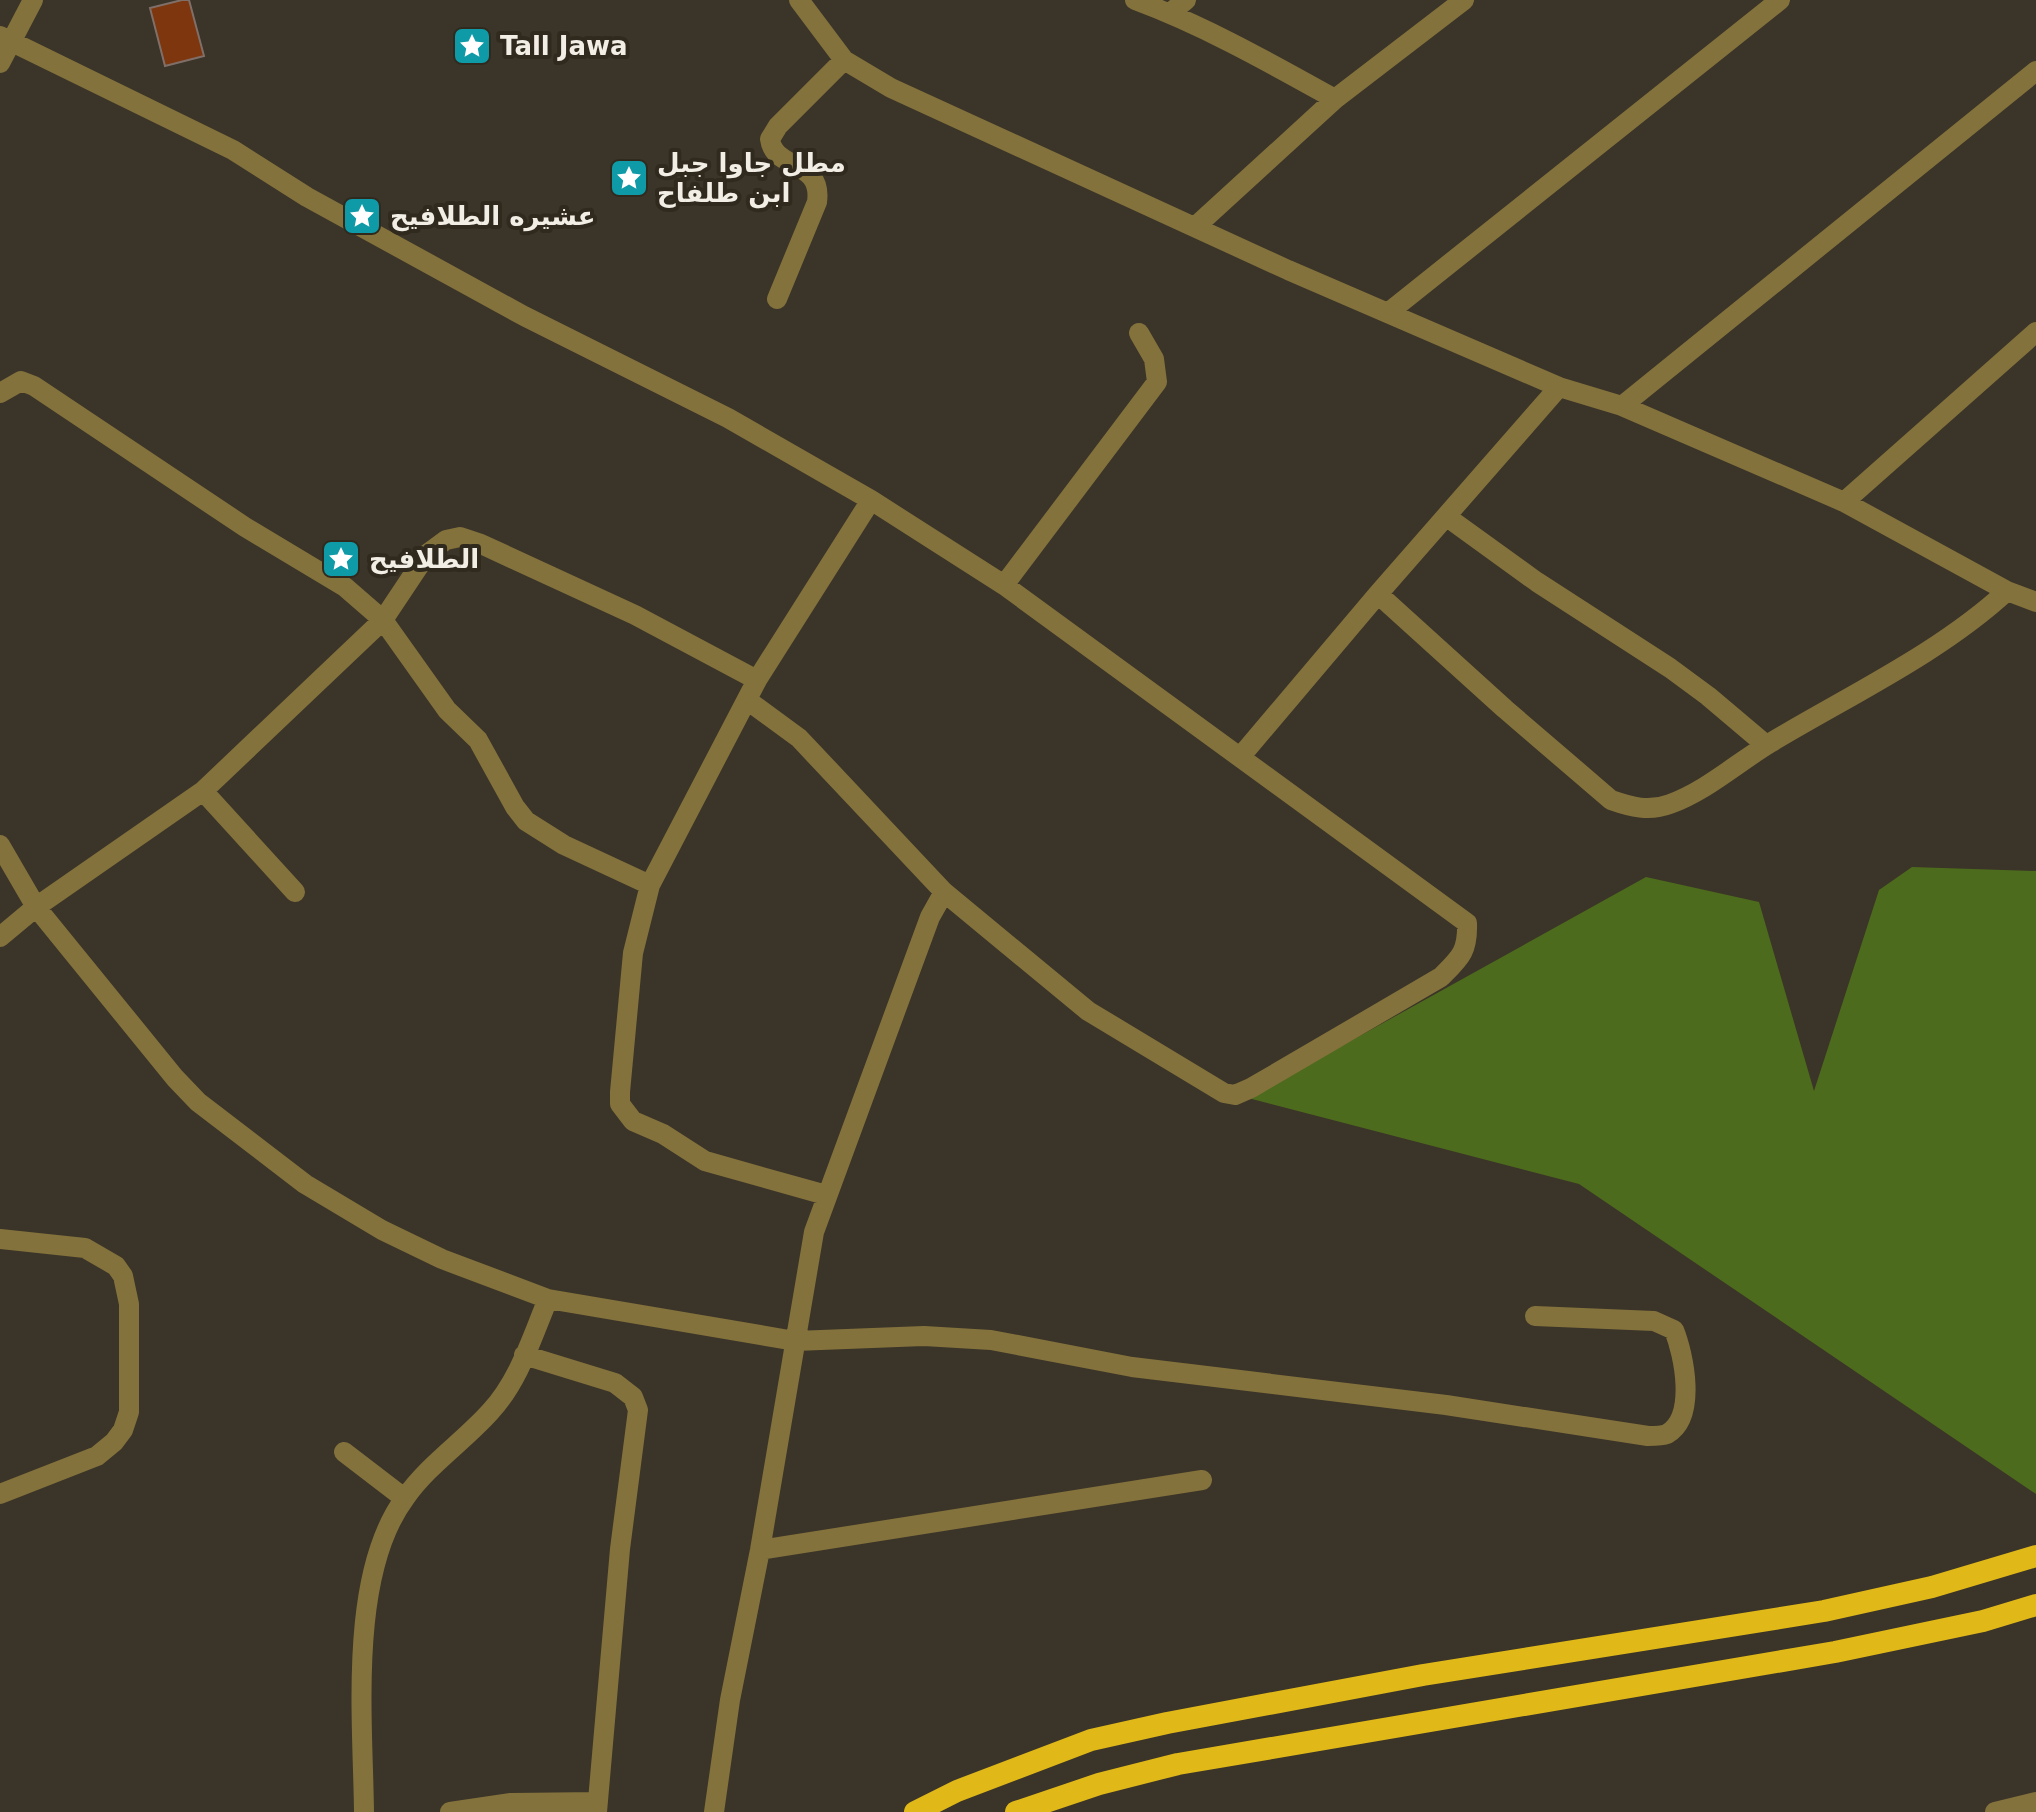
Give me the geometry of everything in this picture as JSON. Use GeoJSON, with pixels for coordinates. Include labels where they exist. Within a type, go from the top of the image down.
{"type":"FeatureCollection","features":[{"type":"Feature","properties":{"kind":"highway"},"geometry":{"type":"LineString","coordinates":[[915,1812],[957,1791],[1091,1740],[1423,1675],[1824,1611],[1932,1587],[2036,1556]]}},
{"type":"Feature","properties":{"kind":"highway"},"geometry":{"type":"LineString","coordinates":[[1016,1812],[1099,1784],[1178,1764],[1835,1652],[1983,1621],[2036,1605]]}},
{"type":"Feature","properties":{"kind":"street"},"geometry":{"type":"LineString","coordinates":[[0,63],[6,38],[33,0]]}},
{"type":"Feature","properties":{"kind":"street"},"geometry":{"type":"LineString","coordinates":[[799,0],[844,60],[868,77],[1288,270],[1559,387],[1622,406],[1844,502],[2007,591],[2036,602]]}},
{"type":"Feature","properties":{"kind":"street"},"geometry":{"type":"LineString","coordinates":[[1135,0],[1170,13],[1335,99]]}},
{"type":"Feature","properties":{"kind":"street"},"geometry":{"type":"LineString","coordinates":[[1170,13],[1186,0]]}},
{"type":"Feature","properties":{"kind":"street"},"geometry":{"type":"LineString","coordinates":[[1195,227],[1335,99],[1464,0]]}},
{"type":"Feature","properties":{"kind":"street"},"geometry":{"type":"LineString","coordinates":[[1389,312],[1780,0]]}},
{"type":"Feature","properties":{"kind":"street"},"geometry":{"type":"LineString","coordinates":[[6,38],[233,150],[307,197],[483,294],[728,418],[871,500],[1004,585],[1467,923],[1468,943],[1461,957],[1441,977],[1251,1088],[1235,1095],[1224,1093],[1088,1011],[944,892],[799,738],[747,700]]}},
{"type":"Feature","properties":{"kind":"street"},"geometry":{"type":"LineString","coordinates":[[777,299],[817,202],[819,189],[811,176],[774,152],[770,139],[778,126],[844,60]]}},
{"type":"Feature","properties":{"kind":"street"},"geometry":{"type":"LineString","coordinates":[[1622,406],[2036,71]]}},
{"type":"Feature","properties":{"kind":"street"},"geometry":{"type":"LineString","coordinates":[[1004,585],[1157,382],[1154,359],[1139,333]]}},
{"type":"Feature","properties":{"kind":"street"},"geometry":{"type":"LineString","coordinates":[[1844,502],[2035,333]]}},
{"type":"Feature","properties":{"kind":"street"},"geometry":{"type":"LineString","coordinates":[[0,393],[21,381],[43,391],[245,527],[345,587],[383,620],[447,710],[478,740],[526,821],[564,845],[650,885]]}},
{"type":"Feature","properties":{"kind":"street"},"geometry":{"type":"LineString","coordinates":[[1241,756],[1559,387]]}},
{"type":"Feature","properties":{"kind":"street"},"geometry":{"type":"LineString","coordinates":[[826,1195],[705,1161],[663,1134],[633,1121],[620,1104],[620,1092],[633,953],[650,885],[757,680],[871,500]]}},
{"type":"Feature","properties":{"kind":"street"},"geometry":{"type":"LineString","coordinates":[[1447,517],[1537,582],[1670,668],[1766,745]]}},
{"type":"Feature","properties":{"kind":"street"},"geometry":{"type":"LineString","coordinates":[[0,937],[36,907],[203,791],[383,620],[427,554],[446,540],[460,537],[481,544],[635,615],[757,680]]}},
{"type":"Feature","properties":{"kind":"street"},"geometry":{"type":"LineString","coordinates":[[1378,594],[1611,800],[1647,809],[1668,806],[1689,796],[1766,745],[1965,626],[2007,591]]}},
{"type":"Feature","properties":{"kind":"street"},"geometry":{"type":"LineString","coordinates":[[203,791],[295,892]]}},
{"type":"Feature","properties":{"kind":"street"},"geometry":{"type":"LineString","coordinates":[[0,845],[36,907],[198,1102],[305,1184],[382,1230],[442,1259],[548,1299],[795,1341],[924,1336],[991,1340],[1132,1367],[1446,1405],[1648,1436],[1666,1435],[1678,1425],[1684,1408],[1686,1385],[1674,1330],[1654,1321],[1535,1316]]}},
{"type":"Feature","properties":{"kind":"street"},"geometry":{"type":"LineString","coordinates":[[714,1812],[730,1700],[760,1550],[807,1266],[826,1195],[930,917],[944,892]]}},
{"type":"Feature","properties":{"kind":"street"},"geometry":{"type":"LineString","coordinates":[[0,1239],[85,1248],[106,1258],[123,1276],[129,1304],[129,1412],[123,1430],[97,1456],[0,1494]]}},
{"type":"Feature","properties":{"kind":"street"},"geometry":{"type":"LineString","coordinates":[[364,1812],[362,1673],[367,1614],[385,1534],[404,1498],[492,1410],[515,1376],[548,1299]]}},
{"type":"Feature","properties":{"kind":"street"},"geometry":{"type":"LineString","coordinates":[[450,1812],[511,1803],[597,1807],[620,1549],[638,1410],[633,1397],[615,1383],[524,1355]]}},
{"type":"Feature","properties":{"kind":"street"},"geometry":{"type":"LineString","coordinates":[[344,1452],[404,1498]]}},
{"type":"Feature","properties":{"kind":"street"},"geometry":{"type":"LineString","coordinates":[[760,1550],[1202,1480]]}},
{"type":"Feature","properties":{"kind":"street"},"geometry":{"type":"LineString","coordinates":[[1995,1812],[2036,1802]]}},
{"type":"Feature","properties":{"kind":"green space"},"geometry":{"type":"Polygon","coordinates":[[[1912,867],[2036,871],[2036,1494],[1579,1184],[1248,1098],[1646,877],[1759,902],[1814,1091],[1879,890],[1912,867]]]}},
{"type":"Feature","properties":{"kind":"building"},"geometry":{"type":"Polygon","coordinates":[[[189,0],[204,56],[165,66],[150,8],[189,0]]]}},
{"type":"Feature","properties":{"kind":"place","name":"Tall Jawa"},"geometry":{"type":"Point","coordinates":[472,46]}},
{"type":"Feature","properties":{"kind":"place","name":"مطل جاوا جبل ابن طلفاح"},"geometry":{"type":"Point","coordinates":[629,178]}},
{"type":"Feature","properties":{"kind":"place","name":"عشيره الطلافيح"},"geometry":{"type":"Point","coordinates":[362,216]}},
{"type":"Feature","properties":{"kind":"place","name":"الطلافيح"},"geometry":{"type":"Point","coordinates":[341,559]}}]}
